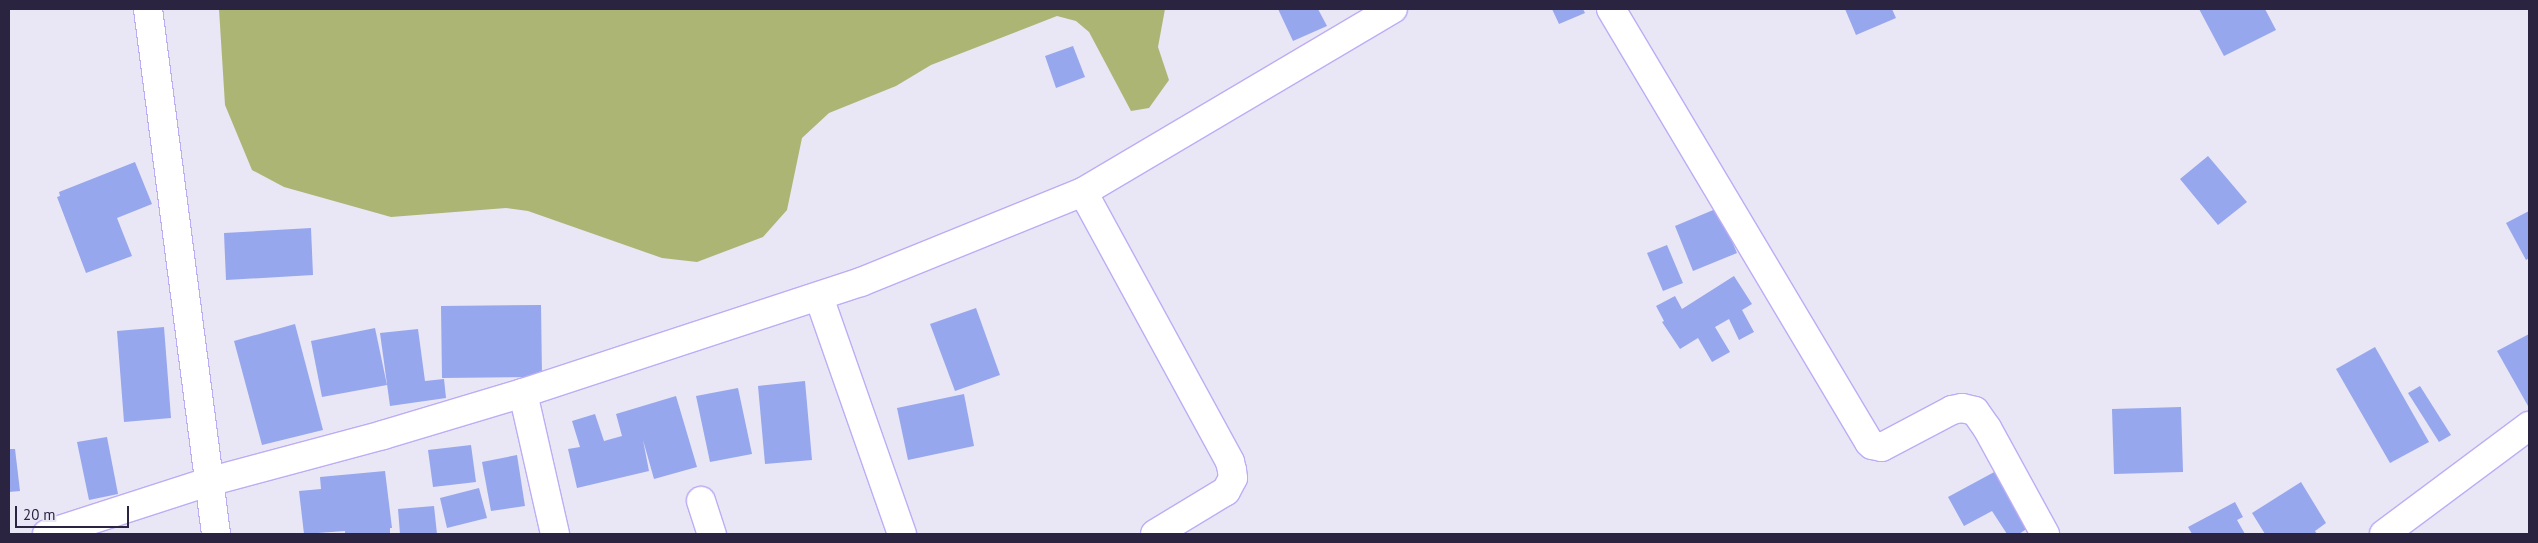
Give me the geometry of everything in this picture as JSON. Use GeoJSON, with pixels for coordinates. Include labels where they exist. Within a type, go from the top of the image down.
{"type":"FeatureCollection","features":[{"type":"Feature","properties":{"kind":"street"},"geometry":{"type":"LineString","coordinates":[[148,9],[216,534]]}},
{"type":"Feature","properties":{"kind":"street"},"geometry":{"type":"LineString","coordinates":[[47,534],[208,482],[383,435],[523,393],[819,297],[1083,192],[1393,9]]}},
{"type":"Feature","properties":{"kind":"street"},"geometry":{"type":"LineString","coordinates":[[1611,9],[1869,442],[1872,445],[1882,447],[1952,410],[1962,408],[1974,411],[1987,428],[2045,534]]}},
{"type":"Feature","properties":{"kind":"street"},"geometry":{"type":"LineString","coordinates":[[1083,192],[1230,462],[1232,470],[1233,478],[1226,491],[1155,534]]}},
{"type":"Feature","properties":{"kind":"street"},"geometry":{"type":"LineString","coordinates":[[819,297],[902,534]]}},
{"type":"Feature","properties":{"kind":"street"},"geometry":{"type":"LineString","coordinates":[[523,393],[555,534]]}},
{"type":"Feature","properties":{"kind":"street"},"geometry":{"type":"LineString","coordinates":[[2384,534],[2529,427]]}},
{"type":"Feature","properties":{"kind":"street"},"geometry":{"type":"LineString","coordinates":[[702,501],[712,534]]}},
{"type":"Feature","properties":{"kind":"green space"},"geometry":{"type":"Polygon","coordinates":[[[219,9],[1165,9],[1158,47],[1169,80],[1149,108],[1131,111],[1089,32],[1076,21],[1057,16],[931,65],[896,86],[829,113],[802,138],[787,210],[763,237],[697,262],[662,258],[528,211],[506,208],[391,217],[284,187],[252,170],[225,105],[219,9]]]}},
{"type":"Feature","properties":{"kind":"building"},"geometry":{"type":"Polygon","coordinates":[[[1278,9],[1318,9],[1327,26],[1293,41],[1278,9]]]}},
{"type":"Feature","properties":{"kind":"building"},"geometry":{"type":"Polygon","coordinates":[[[1552,9],[1583,9],[1585,13],[1559,24],[1552,9]]]}},
{"type":"Feature","properties":{"kind":"building"},"geometry":{"type":"Polygon","coordinates":[[[1845,9],[1892,9],[1896,18],[1856,35],[1845,9]]]}},
{"type":"Feature","properties":{"kind":"building"},"geometry":{"type":"Polygon","coordinates":[[[2199,9],[2265,9],[2276,30],[2224,56],[2199,9]]]}},
{"type":"Feature","properties":{"kind":"building"},"geometry":{"type":"Polygon","coordinates":[[[1073,46],[1085,77],[1056,88],[1045,56],[1073,46]]]}},
{"type":"Feature","properties":{"kind":"building"},"geometry":{"type":"Polygon","coordinates":[[[2208,156],[2247,202],[2218,225],[2180,179],[2208,156]]]}},
{"type":"Feature","properties":{"kind":"building"},"geometry":{"type":"Polygon","coordinates":[[[135,162],[152,204],[117,218],[132,256],[86,273],[57,197],[60,196],[59,192],[135,162]]]}},
{"type":"Feature","properties":{"kind":"building"},"geometry":{"type":"Polygon","coordinates":[[[1718,208],[1737,253],[1693,271],[1675,226],[1718,208]]]}},
{"type":"Feature","properties":{"kind":"building"},"geometry":{"type":"Polygon","coordinates":[[[2529,211],[2529,258],[2526,260],[2506,223],[2529,211]]]}},
{"type":"Feature","properties":{"kind":"building"},"geometry":{"type":"Polygon","coordinates":[[[311,228],[313,275],[226,280],[224,233],[311,228]]]}},
{"type":"Feature","properties":{"kind":"building"},"geometry":{"type":"Polygon","coordinates":[[[1667,245],[1683,283],[1663,291],[1647,253],[1667,245]]]}},
{"type":"Feature","properties":{"kind":"building"},"geometry":{"type":"Polygon","coordinates":[[[1734,276],[1752,304],[1742,310],[1754,332],[1739,340],[1729,319],[1715,327],[1730,352],[1712,362],[1698,338],[1680,349],[1662,322],[1664,321],[1656,306],[1675,296],[1682,309],[1734,276]]]}},
{"type":"Feature","properties":{"kind":"building"},"geometry":{"type":"Polygon","coordinates":[[[541,305],[542,377],[442,378],[441,306],[541,305]]]}},
{"type":"Feature","properties":{"kind":"building"},"geometry":{"type":"Polygon","coordinates":[[[976,308],[1000,375],[955,391],[930,324],[976,308]]]}},
{"type":"Feature","properties":{"kind":"building"},"geometry":{"type":"Polygon","coordinates":[[[295,324],[323,430],[262,445],[234,341],[295,324]]]}},
{"type":"Feature","properties":{"kind":"building"},"geometry":{"type":"Polygon","coordinates":[[[164,327],[171,418],[124,422],[117,331],[164,327]]]}},
{"type":"Feature","properties":{"kind":"building"},"geometry":{"type":"Polygon","coordinates":[[[375,328],[387,385],[322,397],[311,341],[375,328]]]}},
{"type":"Feature","properties":{"kind":"building"},"geometry":{"type":"Polygon","coordinates":[[[418,329],[425,381],[444,379],[446,398],[390,406],[380,333],[418,329]]]}},
{"type":"Feature","properties":{"kind":"building"},"geometry":{"type":"Polygon","coordinates":[[[2529,334],[2529,405],[2528,406],[2497,351],[2529,334]]]}},
{"type":"Feature","properties":{"kind":"building"},"geometry":{"type":"Polygon","coordinates":[[[2375,347],[2429,442],[2390,463],[2336,369],[2375,347]]]}},
{"type":"Feature","properties":{"kind":"building"},"geometry":{"type":"Polygon","coordinates":[[[805,381],[812,460],[765,464],[758,386],[805,381]]]}},
{"type":"Feature","properties":{"kind":"building"},"geometry":{"type":"Polygon","coordinates":[[[2420,386],[2451,435],[2439,442],[2408,393],[2420,386]]]}},
{"type":"Feature","properties":{"kind":"building"},"geometry":{"type":"Polygon","coordinates":[[[738,388],[752,454],[710,462],[696,396],[738,388]]]}},
{"type":"Feature","properties":{"kind":"building"},"geometry":{"type":"Polygon","coordinates":[[[964,394],[974,446],[908,460],[897,408],[964,394]]]}},
{"type":"Feature","properties":{"kind":"building"},"geometry":{"type":"Polygon","coordinates":[[[676,396],[697,467],[654,479],[643,440],[649,471],[577,488],[568,449],[580,447],[572,421],[595,414],[604,441],[622,436],[616,414],[676,396]]]}},
{"type":"Feature","properties":{"kind":"building"},"geometry":{"type":"Polygon","coordinates":[[[2181,407],[2183,472],[2114,474],[2112,409],[2181,407]]]}},
{"type":"Feature","properties":{"kind":"building"},"geometry":{"type":"Polygon","coordinates":[[[107,437],[118,494],[89,500],[77,442],[107,437]]]}},
{"type":"Feature","properties":{"kind":"building"},"geometry":{"type":"Polygon","coordinates":[[[471,445],[476,482],[433,487],[428,450],[471,445]]]}},
{"type":"Feature","properties":{"kind":"building"},"geometry":{"type":"Polygon","coordinates":[[[9,449],[15,449],[20,491],[9,492],[9,449]]]}},
{"type":"Feature","properties":{"kind":"building"},"geometry":{"type":"Polygon","coordinates":[[[517,455],[525,506],[491,511],[482,462],[517,455]]]}},
{"type":"Feature","properties":{"kind":"building"},"geometry":{"type":"Polygon","coordinates":[[[1998,470],[2031,526],[2019,534],[2007,534],[1992,511],[1964,526],[1948,497],[1998,470]]]}},
{"type":"Feature","properties":{"kind":"building"},"geometry":{"type":"Polygon","coordinates":[[[385,471],[392,528],[390,528],[390,534],[345,534],[345,531],[304,534],[299,491],[321,489],[320,477],[385,471]]]}},
{"type":"Feature","properties":{"kind":"building"},"geometry":{"type":"Polygon","coordinates":[[[2301,482],[2326,523],[2315,531],[2317,534],[2265,534],[2252,513],[2301,482]]]}},
{"type":"Feature","properties":{"kind":"building"},"geometry":{"type":"Polygon","coordinates":[[[479,488],[487,518],[447,528],[440,498],[479,488]]]}},
{"type":"Feature","properties":{"kind":"building"},"geometry":{"type":"Polygon","coordinates":[[[2235,502],[2243,517],[2237,520],[2245,534],[2192,534],[2188,527],[2235,502]]]}},
{"type":"Feature","properties":{"kind":"building"},"geometry":{"type":"Polygon","coordinates":[[[434,506],[437,534],[400,534],[398,509],[434,506]]]}}]}
